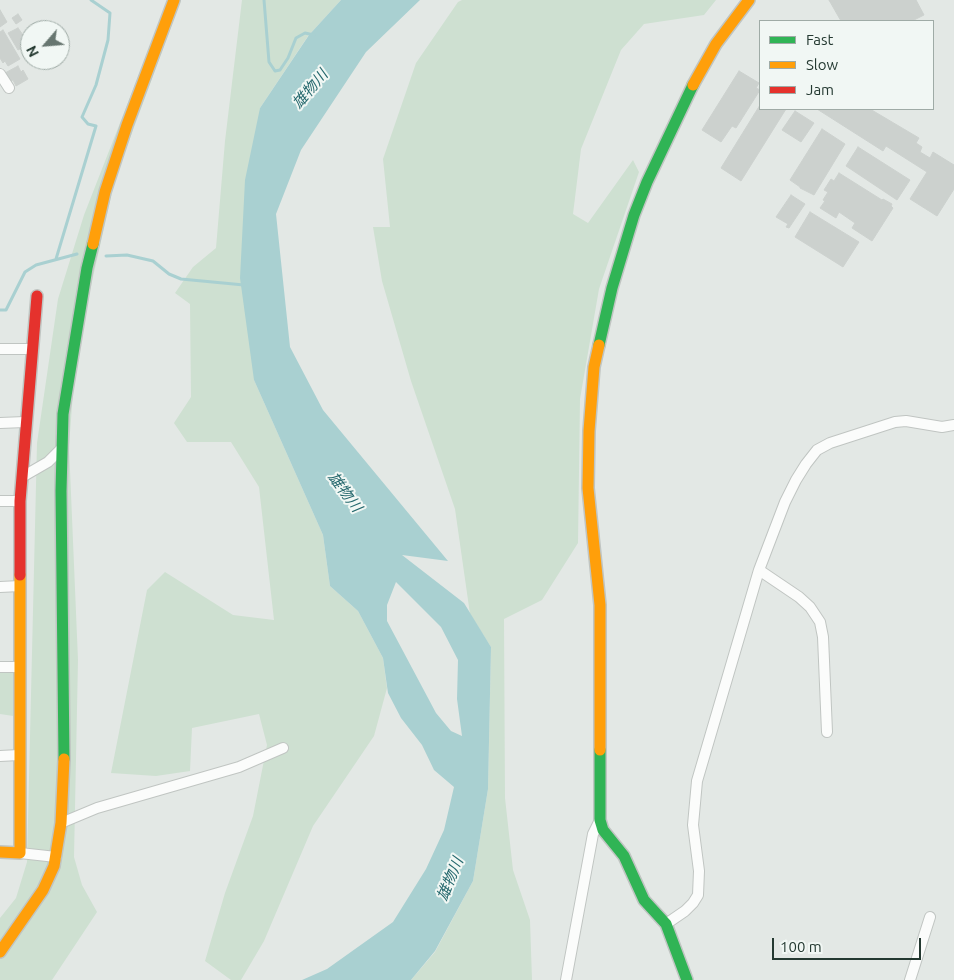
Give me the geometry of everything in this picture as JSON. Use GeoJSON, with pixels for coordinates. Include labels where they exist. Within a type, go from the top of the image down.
{"type":"FeatureCollection","features":[{"type":"Feature","properties":{"kind":"street"},"geometry":{"type":"LineString","coordinates":[[0,952],[21,924],[42,890],[54,866],[56,857],[61,823],[64,769],[63,414],[85,277],[105,192],[127,125],[174,0]]}},
{"type":"Feature","properties":{"kind":"street"},"geometry":{"type":"LineString","coordinates":[[687,980],[666,924],[644,900],[624,856],[603,830],[600,820],[600,605],[588,488],[589,430],[594,367],[612,288],[634,215],[647,182],[692,88],[716,44],[749,0]]}},
{"type":"Feature","properties":{"kind":"street"},"geometry":{"type":"LineString","coordinates":[[0,74],[9,88]]}},
{"type":"Feature","properties":{"kind":"street"},"geometry":{"type":"LineString","coordinates":[[20,853],[20,501],[31,349],[37,296]]}},
{"type":"Feature","properties":{"kind":"street"},"geometry":{"type":"LineString","coordinates":[[0,350],[31,349]]}},
{"type":"Feature","properties":{"kind":"street"},"geometry":{"type":"LineString","coordinates":[[666,924],[685,911],[698,894],[699,872],[693,825],[697,781],[759,570],[784,502],[806,464],[817,450],[830,443],[895,422],[906,421],[942,427],[954,426]]}},
{"type":"Feature","properties":{"kind":"street"},"geometry":{"type":"LineString","coordinates":[[0,423],[25,422]]}},
{"type":"Feature","properties":{"kind":"street"},"geometry":{"type":"LineString","coordinates":[[22,477],[48,462],[62,448]]}},
{"type":"Feature","properties":{"kind":"street"},"geometry":{"type":"LineString","coordinates":[[0,500],[20,501]]}},
{"type":"Feature","properties":{"kind":"street"},"geometry":{"type":"LineString","coordinates":[[759,570],[799,596],[810,607],[820,622],[823,637],[827,732]]}},
{"type":"Feature","properties":{"kind":"street"},"geometry":{"type":"LineString","coordinates":[[0,586],[20,586]]}},
{"type":"Feature","properties":{"kind":"street"},"geometry":{"type":"LineString","coordinates":[[0,667],[20,668]]}},
{"type":"Feature","properties":{"kind":"street"},"geometry":{"type":"LineString","coordinates":[[61,823],[97,808],[239,767],[283,748]]}},
{"type":"Feature","properties":{"kind":"street"},"geometry":{"type":"LineString","coordinates":[[0,756],[19,755]]}},
{"type":"Feature","properties":{"kind":"street"},"geometry":{"type":"LineString","coordinates":[[566,980],[592,834],[600,820]]}},
{"type":"Feature","properties":{"kind":"street"},"geometry":{"type":"LineString","coordinates":[[0,852],[56,857]]}},
{"type":"Feature","properties":{"kind":"street"},"geometry":{"type":"LineString","coordinates":[[910,980],[930,917]]}},
{"type":"Feature","properties":{"kind":"green space"},"geometry":{"type":"Polygon","coordinates":[[[168,0],[181,0],[115,179],[76,353],[69,446],[78,660],[74,857],[82,885],[97,912],[52,980],[0,980],[0,918],[16,898],[27,862],[37,443],[58,299],[84,215],[168,0]]]}},
{"type":"Feature","properties":{"kind":"green space"},"geometry":{"type":"Polygon","coordinates":[[[242,0],[341,0],[308,36],[260,108],[254,380],[323,535],[330,586],[358,611],[383,658],[387,688],[374,736],[313,826],[264,941],[241,980],[231,980],[205,961],[225,893],[253,816],[267,745],[259,714],[192,728],[190,771],[156,776],[111,773],[147,590],[165,572],[233,615],[274,620],[259,487],[231,442],[187,442],[174,423],[191,397],[190,304],[175,293],[193,267],[216,248],[225,141],[242,0]]]}},
{"type":"Feature","properties":{"kind":"green space"},"geometry":{"type":"Polygon","coordinates":[[[462,0],[716,0],[704,15],[644,24],[621,50],[581,149],[573,214],[588,223],[633,160],[639,172],[599,289],[580,399],[578,543],[542,600],[504,619],[505,798],[513,870],[530,920],[532,980],[411,980],[435,952],[473,881],[488,789],[491,647],[470,614],[455,509],[411,381],[382,281],[373,227],[390,227],[383,159],[416,63],[458,2],[462,0]]]}},
{"type":"Feature","properties":{"kind":"green space"},"geometry":{"type":"Polygon","coordinates":[[[0,667],[20,667],[20,717],[0,714],[0,667]]]}},
{"type":"Feature","properties":{"kind":"water","name":"雄物川"},"geometry":{"type":"Polygon","coordinates":[[[341,0],[420,0],[366,52],[301,150],[276,214],[290,347],[323,410],[448,561],[402,555],[464,603],[491,647],[488,789],[473,881],[435,951],[411,980],[302,980],[327,969],[393,922],[426,869],[444,830],[454,787],[434,770],[422,745],[401,718],[388,693],[383,658],[358,611],[330,586],[323,535],[254,380],[240,278],[245,180],[260,108],[309,35],[341,0]],[[396,582],[387,605],[387,621],[436,713],[451,731],[462,736],[457,699],[458,660],[441,627],[396,582]]]}},
{"type":"Feature","properties":{"kind":"building"},"geometry":{"type":"Polygon","coordinates":[[[829,0],[916,0],[924,15],[914,20],[840,20],[829,0]]]}},
{"type":"Feature","properties":{"kind":"building"},"geometry":{"type":"Polygon","coordinates":[[[0,10],[7,22],[0,27],[0,10]]]}},
{"type":"Feature","properties":{"kind":"building"},"geometry":{"type":"Polygon","coordinates":[[[18,14],[22,20],[16,24],[12,18],[18,14]]]}},
{"type":"Feature","properties":{"kind":"building"},"geometry":{"type":"Polygon","coordinates":[[[18,28],[20,31],[20,49],[18,50],[8,33],[18,28]]]}},
{"type":"Feature","properties":{"kind":"building"},"geometry":{"type":"Polygon","coordinates":[[[3,30],[20,59],[8,66],[0,58],[0,32],[3,30]]]}},
{"type":"Feature","properties":{"kind":"building"},"geometry":{"type":"Polygon","coordinates":[[[18,66],[21,72],[23,70],[28,79],[16,86],[13,80],[10,81],[5,73],[18,66]]]}},
{"type":"Feature","properties":{"kind":"building"},"geometry":{"type":"Polygon","coordinates":[[[739,71],[759,83],[756,88],[759,92],[736,128],[732,126],[721,142],[702,130],[739,71]]]}},
{"type":"Feature","properties":{"kind":"building"},"geometry":{"type":"Polygon","coordinates":[[[759,107],[759,110],[785,110],[741,181],[721,168],[759,107]]]}},
{"type":"Feature","properties":{"kind":"building"},"geometry":{"type":"Polygon","coordinates":[[[819,110],[872,110],[919,138],[916,143],[922,147],[920,152],[930,158],[933,152],[954,165],[954,189],[937,216],[910,199],[927,172],[886,146],[883,151],[819,110]]]}},
{"type":"Feature","properties":{"kind":"building"},"geometry":{"type":"Polygon","coordinates":[[[795,111],[814,123],[801,142],[782,130],[795,111]]]}},
{"type":"Feature","properties":{"kind":"building"},"geometry":{"type":"Polygon","coordinates":[[[822,129],[845,144],[814,195],[790,180],[822,129]]]}},
{"type":"Feature","properties":{"kind":"building"},"geometry":{"type":"Polygon","coordinates":[[[858,147],[910,180],[897,200],[846,166],[858,147]]]}},
{"type":"Feature","properties":{"kind":"building"},"geometry":{"type":"Polygon","coordinates":[[[839,173],[882,200],[892,204],[893,208],[872,241],[852,228],[855,223],[839,212],[836,218],[820,208],[828,192],[824,190],[831,179],[834,181],[839,173]]]}},
{"type":"Feature","properties":{"kind":"building"},"geometry":{"type":"Polygon","coordinates":[[[791,195],[805,204],[789,228],[786,227],[788,224],[776,217],[791,195]]]}},
{"type":"Feature","properties":{"kind":"building"},"geometry":{"type":"Polygon","coordinates":[[[810,212],[859,242],[843,267],[795,237],[810,212]]]}},
{"type":"Feature","properties":{"kind":"waterway"},"geometry":{"type":"LineString","coordinates":[[56,259],[96,126],[88,124],[82,117],[96,85],[108,40],[110,13],[91,0]]}},
{"type":"Feature","properties":{"kind":"waterway"},"geometry":{"type":"LineString","coordinates":[[264,0],[269,62],[275,71],[280,70],[288,58],[296,38],[305,33],[314,35]]}},
{"type":"Feature","properties":{"kind":"waterway"},"geometry":{"type":"LineString","coordinates":[[0,310],[6,310],[25,272],[36,265],[77,254]]}},
{"type":"Feature","properties":{"kind":"waterway"},"geometry":{"type":"LineString","coordinates":[[106,256],[127,255],[153,261],[169,274],[181,279],[244,285]]}},
{"type":"Feature","properties":{"kind":"traffic: fast"},"geometry":{"type":"LineString","coordinates":[[599,345],[612,288],[634,215],[647,182],[693,85]]}},
{"type":"Feature","properties":{"kind":"traffic: fast"},"geometry":{"type":"LineString","coordinates":[[64,759],[61,491],[63,414],[87,268],[93,244]]}},
{"type":"Feature","properties":{"kind":"traffic: fast"},"geometry":{"type":"LineString","coordinates":[[600,750],[600,820],[603,830],[624,856],[644,900],[666,924],[687,980]]}},
{"type":"Feature","properties":{"kind":"traffic: slow"},"geometry":{"type":"LineString","coordinates":[[93,244],[105,192],[127,125],[174,0]]}},
{"type":"Feature","properties":{"kind":"traffic: slow"},"geometry":{"type":"LineString","coordinates":[[693,85],[716,44],[749,0]]}},
{"type":"Feature","properties":{"kind":"traffic: slow"},"geometry":{"type":"LineString","coordinates":[[599,345],[594,367],[589,431],[588,488],[600,605],[600,750]]}},
{"type":"Feature","properties":{"kind":"traffic: slow"},"geometry":{"type":"LineString","coordinates":[[0,852],[20,853],[20,575]]}},
{"type":"Feature","properties":{"kind":"traffic: slow"},"geometry":{"type":"LineString","coordinates":[[0,952],[43,890],[54,866],[61,823],[64,759]]}},
{"type":"Feature","properties":{"kind":"traffic: jam"},"geometry":{"type":"LineString","coordinates":[[20,575],[20,501],[37,296]]}}]}
